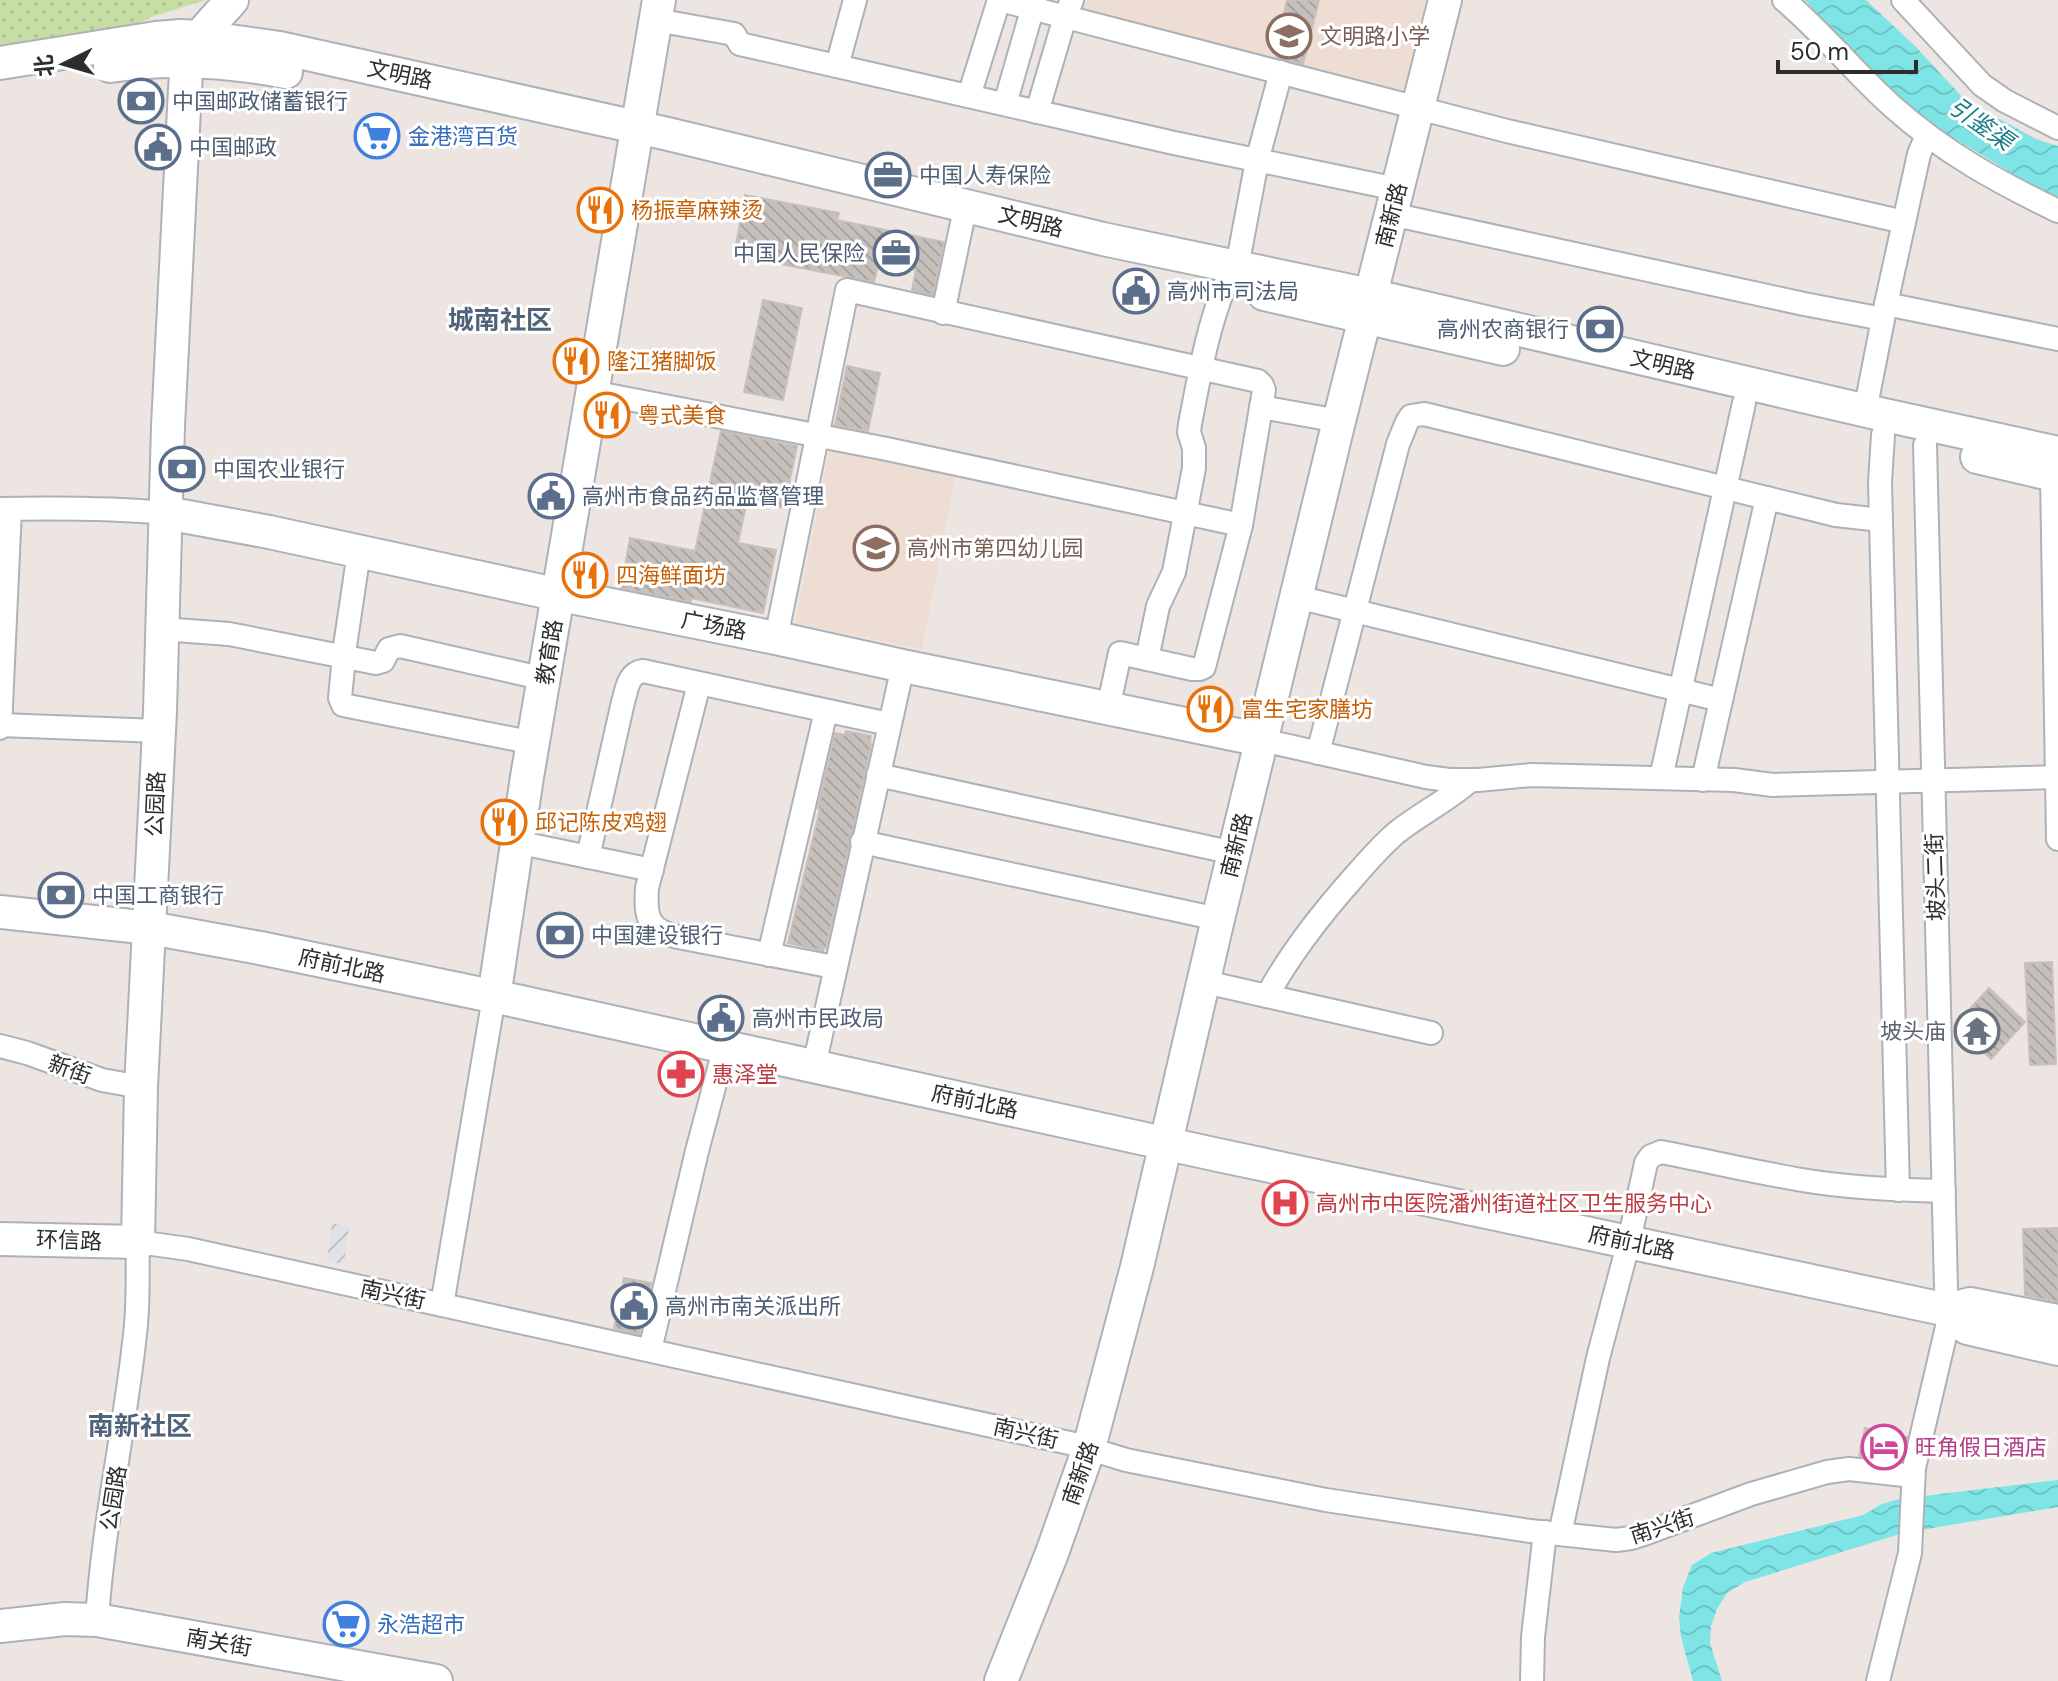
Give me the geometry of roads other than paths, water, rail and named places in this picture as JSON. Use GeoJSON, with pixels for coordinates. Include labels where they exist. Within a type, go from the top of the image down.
{"type":"FeatureCollection","features":[{"type":"Feature","properties":{"kind":"main road"},"geometry":{"type":"LineString","coordinates":[[194,49],[215,16],[232,0]]}},
{"type":"Feature","properties":{"kind":"main road","name":"南新路"},"geometry":{"type":"LineString","coordinates":[[1001,1681],[1052,1553],[1089,1448],[1137,1267],[1339,421],[1445,0]]}},
{"type":"Feature","properties":{"kind":"main road","name":"教育路"},"geometry":{"type":"LineString","coordinates":[[494,997],[516,842],[658,10]]}},
{"type":"Feature","properties":{"kind":"main road","name":"文明路"},"geometry":{"type":"LineString","coordinates":[[0,63],[181,36],[194,49]]}},
{"type":"Feature","properties":{"kind":"main road","name":"文明路"},"geometry":{"type":"LineString","coordinates":[[0,83],[130,63],[194,49],[261,67],[636,138],[1103,239],[1231,276]]}},
{"type":"Feature","properties":{"kind":"main road","name":"公园路"},"geometry":{"type":"LineString","coordinates":[[138,1242],[141,1087],[159,731],[169,411],[194,49]]}},
{"type":"Feature","properties":{"kind":"main road","name":"文明路"},"geometry":{"type":"LineString","coordinates":[[636,138],[962,223],[1231,276],[1874,423],[2056,468]]}},
{"type":"Feature","properties":{"kind":"main road","name":"文明路"},"geometry":{"type":"LineString","coordinates":[[1368,307],[1744,403],[1874,423],[1925,445],[2056,468]]}},
{"type":"Feature","properties":{"kind":"main road","name":"广场路"},"geometry":{"type":"LineString","coordinates":[[166,513],[1262,740]]}},
{"type":"Feature","properties":{"kind":"main road","name":"府前北路"},"geometry":{"type":"LineString","coordinates":[[0,912],[150,928],[260,948],[1948,1310],[1970,1304],[2058,1321]]}},
{"type":"Feature","properties":{"kind":"main road","name":"环信路"},"geometry":{"type":"LineString","coordinates":[[0,1239],[138,1242]]}},
{"type":"Feature","properties":{"kind":"main road","name":"府前北路"},"geometry":{"type":"LineString","coordinates":[[1948,1310],[1967,1328],[2058,1349]]}},
{"type":"Feature","properties":{"kind":"main road","name":"南关街"},"geometry":{"type":"LineString","coordinates":[[0,1626],[65,1619],[97,1620],[436,1681]]}},
{"type":"Feature","properties":{"kind":"street"},"geometry":{"type":"LineString","coordinates":[[837,66],[855,0]]}},
{"type":"Feature","properties":{"kind":"street"},"geometry":{"type":"LineString","coordinates":[[969,96],[999,0],[1033,4],[1068,9],[1281,72],[1507,131],[1904,222]]}},
{"type":"Feature","properties":{"kind":"street"},"geometry":{"type":"LineString","coordinates":[[1784,0],[1891,105],[1927,135],[1994,180],[2058,211]]}},
{"type":"Feature","properties":{"kind":"street"},"geometry":{"type":"LineString","coordinates":[[1903,0],[1982,85],[2005,101],[2058,128]]}},
{"type":"Feature","properties":{"kind":"street"},"geometry":{"type":"LineString","coordinates":[[1005,104],[1033,4]]}},
{"type":"Feature","properties":{"kind":"street"},"geometry":{"type":"LineString","coordinates":[[1037,112],[1068,9]]}},
{"type":"Feature","properties":{"kind":"street"},"geometry":{"type":"LineString","coordinates":[[658,10],[734,34],[740,44],[1257,161],[1394,201],[1774,298],[2058,339]]}},
{"type":"Feature","properties":{"kind":"street"},"geometry":{"type":"LineString","coordinates":[[1147,659],[1158,606],[1174,572],[1185,513],[1194,457],[1189,432],[1201,369],[1218,304],[1231,276],[1281,72]]}},
{"type":"Feature","properties":{"kind":"street"},"geometry":{"type":"LineString","coordinates":[[1898,1190],[1880,482],[1874,423],[1884,312],[1919,154],[1927,135]]}},
{"type":"Feature","properties":{"kind":"street"},"geometry":{"type":"LineString","coordinates":[[943,313],[962,223]]}},
{"type":"Feature","properties":{"kind":"street"},"geometry":{"type":"LineString","coordinates":[[776,638],[847,290],[1258,381],[1263,387],[1261,407],[1241,525],[1204,667],[1192,669],[1120,653],[1108,709]]}},
{"type":"Feature","properties":{"kind":"street"},"geometry":{"type":"LineString","coordinates":[[592,392],[818,435],[1241,525]]}},
{"type":"Feature","properties":{"kind":"street"},"geometry":{"type":"LineString","coordinates":[[1661,778],[1744,403]]}},
{"type":"Feature","properties":{"kind":"street"},"geometry":{"type":"LineString","coordinates":[[1261,407],[1339,421]]}},
{"type":"Feature","properties":{"kind":"street"},"geometry":{"type":"LineString","coordinates":[[1318,753],[1398,444],[1407,422],[1414,415],[1424,414],[1458,422],[1836,515],[1881,520]]}},
{"type":"Feature","properties":{"kind":"street","name":"坡头二街"},"geometry":{"type":"LineString","coordinates":[[1878,1681],[1910,1553],[1913,1476],[1946,1338],[1948,1310],[1925,445]]}},
{"type":"Feature","properties":{"kind":"street"},"geometry":{"type":"LineString","coordinates":[[2056,468],[2058,839]]}},
{"type":"Feature","properties":{"kind":"street"},"geometry":{"type":"LineString","coordinates":[[1703,780],[1767,498]]}},
{"type":"Feature","properties":{"kind":"street"},"geometry":{"type":"LineString","coordinates":[[159,731],[0,726],[5,509],[124,509],[166,513]]}},
{"type":"Feature","properties":{"kind":"street"},"geometry":{"type":"LineString","coordinates":[[359,552],[340,698],[343,705],[534,743]]}},
{"type":"Feature","properties":{"kind":"street"},"geometry":{"type":"LineString","coordinates":[[1297,597],[1721,700]]}},
{"type":"Feature","properties":{"kind":"street"},"geometry":{"type":"LineString","coordinates":[[162,629],[229,634],[379,663],[389,649],[400,646],[545,679]]}},
{"type":"Feature","properties":{"kind":"street"},"geometry":{"type":"LineString","coordinates":[[814,1066],[903,666]]}},
{"type":"Feature","properties":{"kind":"street"},"geometry":{"type":"LineString","coordinates":[[588,857],[623,702],[632,675],[643,671],[889,724]]}},
{"type":"Feature","properties":{"kind":"street"},"geometry":{"type":"LineString","coordinates":[[699,684],[647,888],[650,922],[660,932],[689,940],[834,967]]}},
{"type":"Feature","properties":{"kind":"street"},"geometry":{"type":"LineString","coordinates":[[769,955],[826,711]]}},
{"type":"Feature","properties":{"kind":"street"},"geometry":{"type":"LineString","coordinates":[[1262,740],[1449,780],[1532,775],[1734,780],[1773,785],[2057,777]]}},
{"type":"Feature","properties":{"kind":"street"},"geometry":{"type":"LineString","coordinates":[[878,775],[1234,853]]}},
{"type":"Feature","properties":{"kind":"street"},"geometry":{"type":"LineString","coordinates":[[1267,996],[1286,962],[1309,931],[1367,862],[1395,834],[1453,796],[1471,780]]}},
{"type":"Feature","properties":{"kind":"street"},"geometry":{"type":"LineString","coordinates":[[516,842],[652,870]]}},
{"type":"Feature","properties":{"kind":"street"},"geometry":{"type":"LineString","coordinates":[[862,842],[1218,919]]}},
{"type":"Feature","properties":{"kind":"street"},"geometry":{"type":"LineString","coordinates":[[1205,982],[1431,1033]]}},
{"type":"Feature","properties":{"kind":"street","name":"教育路"},"geometry":{"type":"LineString","coordinates":[[442,1305],[494,997]]}},
{"type":"Feature","properties":{"kind":"street","name":"新街"},"geometry":{"type":"LineString","coordinates":[[0,1046],[102,1080],[141,1087]]}},
{"type":"Feature","properties":{"kind":"street"},"geometry":{"type":"LineString","coordinates":[[650,1350],[725,1046]]}},
{"type":"Feature","properties":{"kind":"street"},"geometry":{"type":"LineString","coordinates":[[1532,1681],[1533,1637],[1552,1533],[1629,1241],[1646,1163],[1655,1153],[1661,1152],[1801,1180],[1898,1190],[1944,1191]]}},
{"type":"Feature","properties":{"kind":"street","name":"南兴街"},"geometry":{"type":"LineString","coordinates":[[138,1242],[188,1249],[650,1350],[1089,1448],[1126,1460],[1326,1500],[1552,1533],[1616,1540],[1631,1538],[1751,1494],[1839,1470],[1860,1469],[1913,1476]]}},
{"type":"Feature","properties":{"kind":"street","name":"公园路"},"geometry":{"type":"LineString","coordinates":[[97,1620],[99,1586],[136,1332],[138,1242]]}},
{"type":"Feature","properties":{"kind":"water","name":"引鉴渠"},"geometry":{"type":"Polygon","coordinates":[[[1805,0],[1866,0],[1914,45],[1965,100],[2036,139],[2058,146],[2058,199],[1911,112],[1805,0]]]}},
{"type":"Feature","properties":{"kind":"water"},"geometry":{"type":"Polygon","coordinates":[[[2058,1480],[2058,1507],[1903,1533],[1745,1582],[1727,1593],[1711,1626],[1710,1643],[1722,1681],[1693,1681],[1681,1637],[1679,1617],[1683,1587],[1692,1565],[1711,1553],[1863,1515],[1899,1499],[2058,1480]]]}},
{"type":"Feature","properties":{"kind":"place","name":"文明路小学"},"geometry":{"type":"Point","coordinates":[1289,36]}},
{"type":"Feature","properties":{"kind":"place","name":"中国邮政储蓄银行"},"geometry":{"type":"Point","coordinates":[141,101]}},
{"type":"Feature","properties":{"kind":"place","name":"金港湾百货"},"geometry":{"type":"Point","coordinates":[377,136]}},
{"type":"Feature","properties":{"kind":"place","name":"中国邮政"},"geometry":{"type":"Point","coordinates":[158,147]}},
{"type":"Feature","properties":{"kind":"place","name":"中国人寿保险"},"geometry":{"type":"Point","coordinates":[888,175]}},
{"type":"Feature","properties":{"kind":"place","name":"杨振章麻辣烫"},"geometry":{"type":"Point","coordinates":[600,210]}},
{"type":"Feature","properties":{"kind":"place","name":"中国人民保险"},"geometry":{"type":"Point","coordinates":[896,253]}},
{"type":"Feature","properties":{"kind":"place","name":"高州市司法局"},"geometry":{"type":"Point","coordinates":[1136,291]}},
{"type":"Feature","properties":{"kind":"place","name":"高州农商银行"},"geometry":{"type":"Point","coordinates":[1600,329]}},
{"type":"Feature","properties":{"kind":"place","name":"隆江猪脚饭"},"geometry":{"type":"Point","coordinates":[576,361]}},
{"type":"Feature","properties":{"kind":"place","name":"粤式美食"},"geometry":{"type":"Point","coordinates":[607,415]}},
{"type":"Feature","properties":{"kind":"place","name":"中国农业银行"},"geometry":{"type":"Point","coordinates":[182,469]}},
{"type":"Feature","properties":{"kind":"place","name":"高州市食品药品监督管理"},"geometry":{"type":"Point","coordinates":[551,496]}},
{"type":"Feature","properties":{"kind":"place","name":"高州市第四幼儿园"},"geometry":{"type":"Point","coordinates":[876,548]}},
{"type":"Feature","properties":{"kind":"place","name":"四海鲜面坊"},"geometry":{"type":"Point","coordinates":[585,575]}},
{"type":"Feature","properties":{"kind":"place","name":"富生宅家膳坊"},"geometry":{"type":"Point","coordinates":[1210,709]}},
{"type":"Feature","properties":{"kind":"place","name":"邱记陈皮鸡翅"},"geometry":{"type":"Point","coordinates":[504,822]}},
{"type":"Feature","properties":{"kind":"place","name":"中国工商银行"},"geometry":{"type":"Point","coordinates":[61,895]}},
{"type":"Feature","properties":{"kind":"place","name":"中国建设银行"},"geometry":{"type":"Point","coordinates":[560,935]}},
{"type":"Feature","properties":{"kind":"place","name":"高州市民政局"},"geometry":{"type":"Point","coordinates":[721,1018]}},
{"type":"Feature","properties":{"kind":"place","name":"坡头庙"},"geometry":{"type":"Point","coordinates":[1977,1031]}},
{"type":"Feature","properties":{"kind":"place","name":"惠泽堂"},"geometry":{"type":"Point","coordinates":[681,1074]}},
{"type":"Feature","properties":{"kind":"place","name":"高州市中医院潘州街道社区卫生服务中心"},"geometry":{"type":"Point","coordinates":[1285,1203]}},
{"type":"Feature","properties":{"kind":"place","name":"高州市南关派出所"},"geometry":{"type":"Point","coordinates":[634,1306]}},
{"type":"Feature","properties":{"kind":"place","name":"旺角假日酒店"},"geometry":{"type":"Point","coordinates":[1884,1447]}},
{"type":"Feature","properties":{"kind":"place","name":"永浩超市"},"geometry":{"type":"Point","coordinates":[346,1624]}},
{"type":"Feature","properties":{"kind":"district","name":"城南社区"},"geometry":{"type":"Point","coordinates":[500,320]}},
{"type":"Feature","properties":{"kind":"district","name":"南新社区"},"geometry":{"type":"Point","coordinates":[140,1426]}}]}
